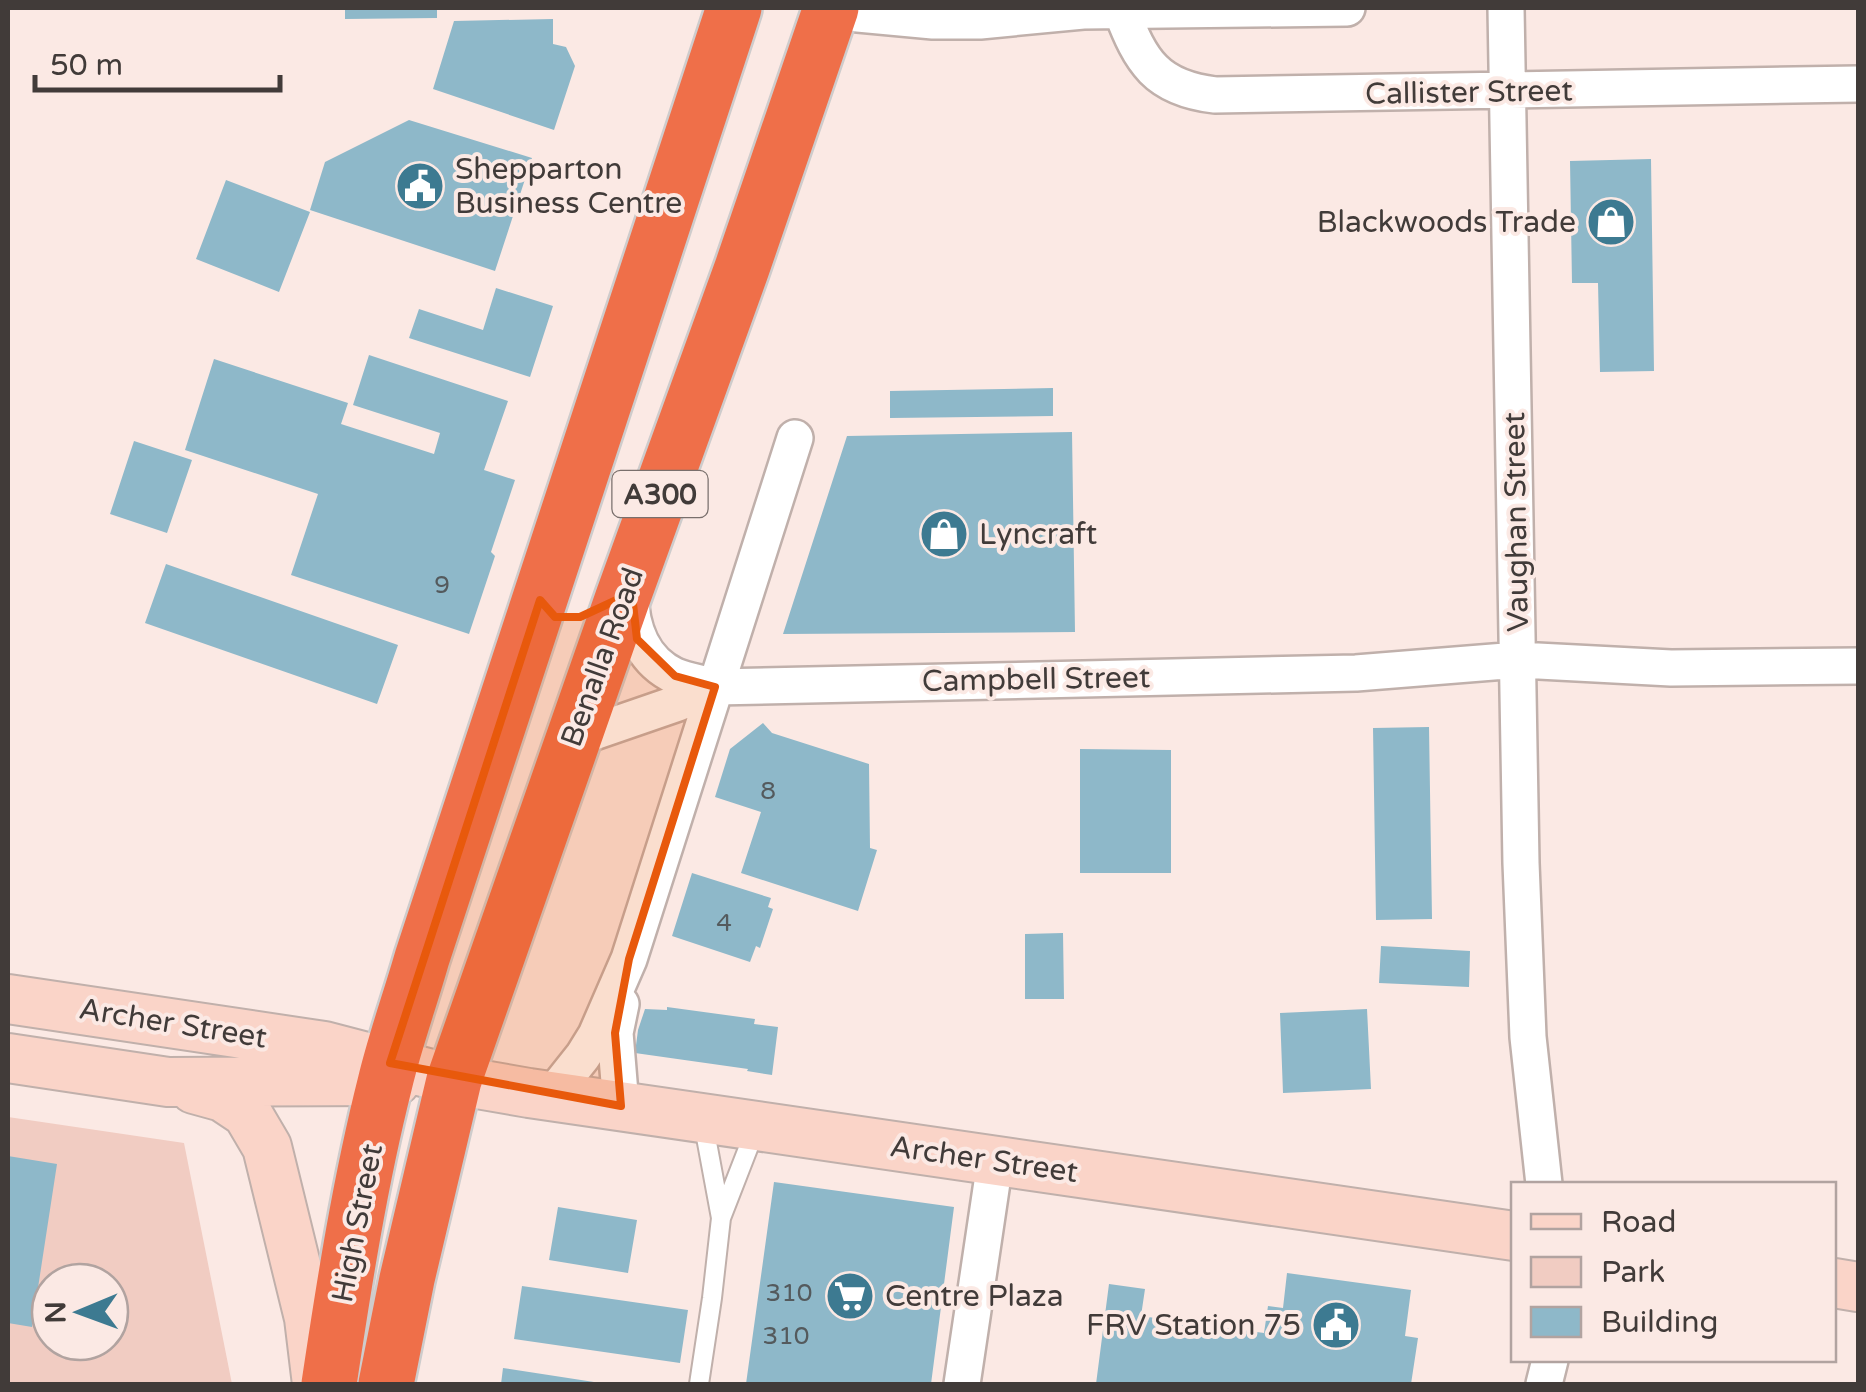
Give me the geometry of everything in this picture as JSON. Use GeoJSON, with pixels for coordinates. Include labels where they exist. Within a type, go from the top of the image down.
{"type":"FeatureCollection","features":[{"type":"Feature","properties":{"kind":"highway","name":"A300"},"geometry":{"type":"LineString","coordinates":[[388,1072],[734,8]]}},
{"type":"Feature","properties":{"kind":"highway","name":"Benalla Road"},"geometry":{"type":"LineString","coordinates":[[454,1080],[626,587],[835,8]]}},
{"type":"Feature","properties":{"kind":"highway"},"geometry":{"type":"LineString","coordinates":[[540,600],[545,610],[555,616],[580,617],[626,587]]}},
{"type":"Feature","properties":{"kind":"highway","name":"High Street"},"geometry":{"type":"LineString","coordinates":[[328,1384],[353,1238],[388,1072]]}},
{"type":"Feature","properties":{"kind":"highway","name":"High Street"},"geometry":{"type":"LineString","coordinates":[[386,1384],[406,1279],[454,1080]]}},
{"type":"Feature","properties":{"kind":"street"},"geometry":{"type":"LineString","coordinates":[[835,8],[933,22],[980,21],[1070,9],[1348,8]]}},
{"type":"Feature","properties":{"kind":"street","name":"Vaughan Street"},"geometry":{"type":"LineString","coordinates":[[1506,8],[1521,863],[1528,1037],[1544,1182]]}},
{"type":"Feature","properties":{"kind":"street","name":"Callister Street"},"geometry":{"type":"LineString","coordinates":[[1122,10],[1134,44],[1162,79],[1199,93],[1507,92],[1858,84]]}},
{"type":"Feature","properties":{"kind":"street"},"geometry":{"type":"LineString","coordinates":[[552,1095],[596,1035],[629,959],[795,438]]}},
{"type":"Feature","properties":{"kind":"street"},"geometry":{"type":"LineString","coordinates":[[626,587],[637,640],[655,662],[675,676],[715,686]]}},
{"type":"Feature","properties":{"kind":"street","name":"Campbell Street"},"geometry":{"type":"LineString","coordinates":[[715,686],[1858,666]]}},
{"type":"Feature","properties":{"kind":"street"},"geometry":{"type":"LineString","coordinates":[[569,748],[591,733],[678,704],[715,686]]}},
{"type":"Feature","properties":{"kind":"street"},"geometry":{"type":"LineString","coordinates":[[621,1106],[616,1032],[629,959]]}},
{"type":"Feature","properties":{"kind":"street","name":"Archer Street"},"geometry":{"type":"LineString","coordinates":[[8,999],[310,1044],[388,1072]]}},
{"type":"Feature","properties":{"kind":"street","name":"Vaughan Street"},"geometry":{"type":"LineString","coordinates":[[1520,1182],[1528,1037]]}},
{"type":"Feature","properties":{"kind":"street","name":"Archer Street"},"geometry":{"type":"LineString","coordinates":[[8,1058],[168,1082],[388,1072],[1511,1236]]}},
{"type":"Feature","properties":{"kind":"street"},"geometry":{"type":"LineString","coordinates":[[168,1082],[223,1097],[247,1114],[267,1147],[308,1318],[317,1384]]}},
{"type":"Feature","properties":{"kind":"street"},"geometry":{"type":"LineString","coordinates":[[962,1384],[996,1162]]}},
{"type":"Feature","properties":{"kind":"lane"},"geometry":{"type":"LineString","coordinates":[[702,1118],[721,1218]]}},
{"type":"Feature","properties":{"kind":"lane"},"geometry":{"type":"LineString","coordinates":[[699,1384],[721,1218],[757,1126]]}},
{"type":"Feature","properties":{"kind":"highlighted area"},"geometry":{"type":"Polygon","coordinates":[[[630,577],[637,639],[675,676],[715,687],[629,959],[615,1033],[621,1106],[390,1063],[540,600],[555,617],[580,617],[623,597],[630,577]]]}},
{"type":"Feature","properties":{"kind":"green space"},"geometry":{"type":"Polygon","coordinates":[[[8,1117],[184,1143],[232,1384],[8,1384],[8,1117]]]}},
{"type":"Feature","properties":{"kind":"building"},"geometry":{"type":"Polygon","coordinates":[[[345,8],[437,8],[437,18],[345,19],[345,8]]]}},
{"type":"Feature","properties":{"kind":"building"},"geometry":{"type":"Polygon","coordinates":[[[553,19],[553,44],[566,47],[575,66],[554,130],[433,89],[454,21],[553,19]]]}},
{"type":"Feature","properties":{"kind":"building","name":"Shepparton Business Centre"},"geometry":{"type":"Polygon","coordinates":[[[409,120],[532,158],[495,271],[310,210],[325,162],[409,120]]]}},
{"type":"Feature","properties":{"kind":"building","name":"Blackwoods Trade"},"geometry":{"type":"Polygon","coordinates":[[[1651,159],[1654,371],[1600,372],[1598,283],[1572,283],[1570,161],[1651,159]]]}},
{"type":"Feature","properties":{"kind":"building"},"geometry":{"type":"Polygon","coordinates":[[[226,180],[310,212],[279,292],[196,259],[226,180]]]}},
{"type":"Feature","properties":{"kind":"building"},"geometry":{"type":"Polygon","coordinates":[[[496,288],[553,306],[530,377],[409,338],[419,309],[483,330],[496,288]]]}},
{"type":"Feature","properties":{"kind":"building"},"geometry":{"type":"Polygon","coordinates":[[[369,355],[508,401],[484,470],[515,480],[469,634],[291,575],[318,494],[185,450],[214,359],[348,403],[341,424],[434,454],[440,433],[353,405],[369,355]]]}},
{"type":"Feature","properties":{"kind":"building"},"geometry":{"type":"Polygon","coordinates":[[[1053,388],[1053,416],[890,418],[890,391],[1053,388]]]}},
{"type":"Feature","properties":{"kind":"building","name":"Lyncraft"},"geometry":{"type":"Polygon","coordinates":[[[1072,432],[1075,632],[783,634],[847,436],[1072,432]]]}},
{"type":"Feature","properties":{"kind":"building"},"geometry":{"type":"Polygon","coordinates":[[[134,441],[192,460],[167,533],[110,514],[134,441]]]}},
{"type":"Feature","properties":{"kind":"building"},"geometry":{"type":"Polygon","coordinates":[[[166,564],[398,645],[377,704],[145,623],[166,564]]]}},
{"type":"Feature","properties":{"kind":"building"},"geometry":{"type":"Polygon","coordinates":[[[763,723],[772,733],[869,764],[870,848],[877,850],[858,911],[741,873],[761,812],[715,797],[730,749],[763,723]]]}},
{"type":"Feature","properties":{"kind":"building"},"geometry":{"type":"Polygon","coordinates":[[[1429,727],[1432,919],[1376,920],[1373,728],[1429,727]]]}},
{"type":"Feature","properties":{"kind":"building"},"geometry":{"type":"Polygon","coordinates":[[[1080,749],[1171,750],[1171,873],[1080,873],[1080,749]]]}},
{"type":"Feature","properties":{"kind":"building"},"geometry":{"type":"Polygon","coordinates":[[[692,873],[771,898],[768,907],[773,909],[760,948],[756,946],[750,962],[672,936],[692,873]]]}},
{"type":"Feature","properties":{"kind":"building"},"geometry":{"type":"Polygon","coordinates":[[[1063,933],[1064,999],[1025,999],[1025,934],[1063,933]]]}},
{"type":"Feature","properties":{"kind":"building"},"geometry":{"type":"Polygon","coordinates":[[[1381,946],[1470,951],[1469,987],[1379,983],[1381,946]]]}},
{"type":"Feature","properties":{"kind":"building"},"geometry":{"type":"Polygon","coordinates":[[[667,1007],[755,1019],[754,1024],[778,1027],[772,1075],[635,1053],[645,1009],[667,1007]]]}},
{"type":"Feature","properties":{"kind":"building"},"geometry":{"type":"Polygon","coordinates":[[[1367,1009],[1371,1089],[1283,1093],[1280,1013],[1367,1009]]]}},
{"type":"Feature","properties":{"kind":"building"},"geometry":{"type":"Polygon","coordinates":[[[8,1156],[57,1164],[42,1262],[30,1262],[30,1327],[8,1323],[8,1156]]]}},
{"type":"Feature","properties":{"kind":"building","name":"Centre Plaza"},"geometry":{"type":"Polygon","coordinates":[[[774,1182],[954,1207],[931,1384],[746,1384],[774,1182]]]}},
{"type":"Feature","properties":{"kind":"building"},"geometry":{"type":"Polygon","coordinates":[[[558,1207],[637,1220],[628,1273],[549,1260],[558,1207]]]}},
{"type":"Feature","properties":{"kind":"building","name":"FRV Station 75"},"geometry":{"type":"Polygon","coordinates":[[[1287,1273],[1411,1290],[1405,1336],[1418,1338],[1411,1384],[1096,1384],[1109,1284],[1145,1289],[1141,1316],[1264,1333],[1268,1306],[1283,1308],[1287,1273]]]}},
{"type":"Feature","properties":{"kind":"building"},"geometry":{"type":"Polygon","coordinates":[[[522,1286],[688,1310],[680,1363],[514,1339],[522,1286]]]}},
{"type":"Feature","properties":{"kind":"building"},"geometry":{"type":"Polygon","coordinates":[[[503,1368],[594,1382],[594,1384],[501,1384],[503,1368]]]}},
{"type":"Feature","properties":{"kind":"place","name":"Shepparton Business Centre"},"geometry":{"type":"Point","coordinates":[420,186]}},
{"type":"Feature","properties":{"kind":"place","name":"Blackwoods Trade"},"geometry":{"type":"Point","coordinates":[1611,222]}},
{"type":"Feature","properties":{"kind":"place","name":"Lyncraft"},"geometry":{"type":"Point","coordinates":[944,534]}},
{"type":"Feature","properties":{"kind":"place","name":"Centre Plaza"},"geometry":{"type":"Point","coordinates":[850,1296]}},
{"type":"Feature","properties":{"kind":"place","name":"FRV Station 75"},"geometry":{"type":"Point","coordinates":[1336,1325]}}]}
